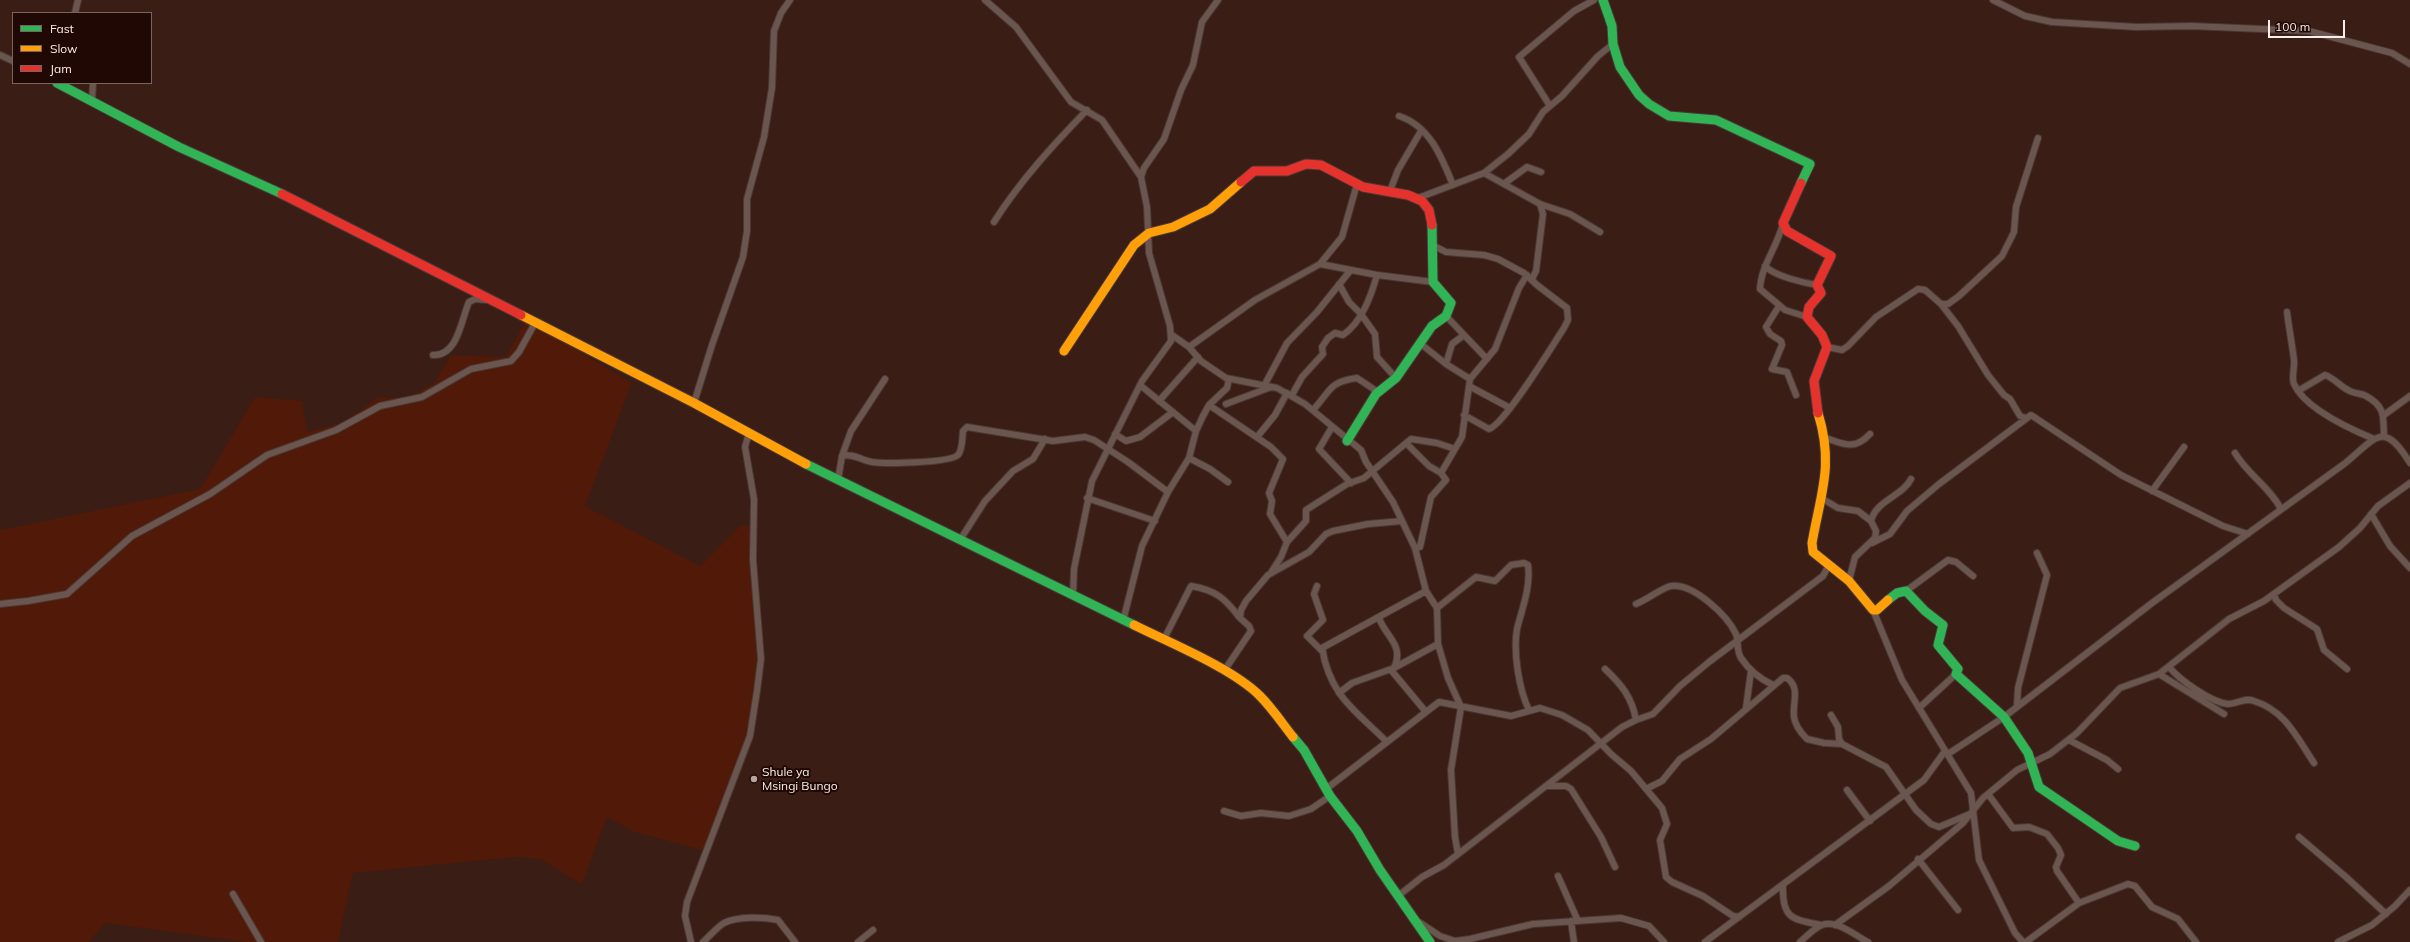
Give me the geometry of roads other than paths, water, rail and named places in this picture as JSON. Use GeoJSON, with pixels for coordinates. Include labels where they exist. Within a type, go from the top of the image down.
{"type":"FeatureCollection","features":[{"type":"Feature","properties":{"kind":"street"},"geometry":{"type":"LineString","coordinates":[[75,12],[78,0]]}},
{"type":"Feature","properties":{"kind":"street"},"geometry":{"type":"LineString","coordinates":[[694,402],[712,344],[743,257],[747,231],[747,199],[764,137],[772,88],[774,31],[781,13],[790,0]]}},
{"type":"Feature","properties":{"kind":"street"},"geometry":{"type":"LineString","coordinates":[[985,0],[1016,27],[1026,39],[1064,95],[1071,102],[1102,120],[1141,177],[1147,207],[1149,253],[1172,335],[1167,347],[1140,385],[1097,468],[1087,498],[1074,568],[1073,596]]}},
{"type":"Feature","properties":{"kind":"street"},"geometry":{"type":"LineString","coordinates":[[1141,177],[1144,168],[1164,139],[1181,90],[1193,65],[1202,22],[1218,0]]}},
{"type":"Feature","properties":{"kind":"street"},"geometry":{"type":"LineString","coordinates":[[1550,106],[1519,57],[1574,11],[1594,0]]}},
{"type":"Feature","properties":{"kind":"street"},"geometry":{"type":"LineString","coordinates":[[1603,0],[1612,26],[1613,44],[1620,67],[1639,95],[1656,110],[1669,116],[1716,120],[1810,164],[1765,266],[1760,289],[1779,306],[1789,312],[1807,317],[1825,341],[1827,348],[1814,378],[1814,394],[1826,438],[1827,462],[1813,550],[1815,555],[1828,568],[1837,571],[1849,581],[1873,610],[1892,659],[1919,708],[1972,793],[1979,860],[2015,933],[2023,942]]}},
{"type":"Feature","properties":{"kind":"street"},"geometry":{"type":"LineString","coordinates":[[1993,0],[2024,16],[2052,22],[2136,27],[2191,26],[2309,31],[2392,53],[2410,64]]}},
{"type":"Feature","properties":{"kind":"street"},"geometry":{"type":"LineString","coordinates":[[1418,198],[1484,173],[1523,140],[1550,106],[1562,96],[1598,56],[1613,44]]}},
{"type":"Feature","properties":{"kind":"street"},"geometry":{"type":"LineString","coordinates":[[0,55],[12,61]]}},
{"type":"Feature","properties":{"kind":"street"},"geometry":{"type":"LineString","coordinates":[[60,84],[179,147],[282,194],[694,402],[838,480],[1073,596],[1164,639],[1224,671],[1260,696],[1304,750],[1328,792],[1357,831],[1398,896],[1430,942]]}},
{"type":"Feature","properties":{"kind":"street"},"geometry":{"type":"LineString","coordinates":[[92,101],[93,84]]}},
{"type":"Feature","properties":{"kind":"street"},"geometry":{"type":"LineString","coordinates":[[994,222],[1005,204],[1049,150],[1086,110]]}},
{"type":"Feature","properties":{"kind":"street"},"geometry":{"type":"LineString","coordinates":[[1399,116],[1412,122],[1437,148],[1453,185]]}},
{"type":"Feature","properties":{"kind":"street"},"geometry":{"type":"LineString","coordinates":[[1390,191],[1398,170],[1421,131]]}},
{"type":"Feature","properties":{"kind":"street"},"geometry":{"type":"LineString","coordinates":[[1941,304],[1948,304],[1959,296],[2002,256],[2014,232],[2016,207],[2038,138]]}},
{"type":"Feature","properties":{"kind":"street"},"geometry":{"type":"LineString","coordinates":[[1064,351],[1130,251],[1149,233],[1174,227],[1210,209],[1231,189],[1259,169],[1280,172],[1314,163],[1357,184],[1372,189],[1390,191],[1418,198],[1428,207],[1434,246],[1433,282],[1451,303],[1446,316],[1432,326],[1421,344],[1396,378],[1378,392],[1347,440]]}},
{"type":"Feature","properties":{"kind":"street"},"geometry":{"type":"LineString","coordinates":[[1505,183],[1527,167],[1541,172]]}},
{"type":"Feature","properties":{"kind":"street"},"geometry":{"type":"LineString","coordinates":[[1484,173],[1505,183],[1540,204],[1570,214],[1600,232]]}},
{"type":"Feature","properties":{"kind":"street"},"geometry":{"type":"LineString","coordinates":[[1189,347],[1256,300],[1320,264],[1342,237],[1357,184]]}},
{"type":"Feature","properties":{"kind":"street"},"geometry":{"type":"LineString","coordinates":[[1441,473],[1462,436],[1470,382],[1495,349],[1519,288],[1536,271],[1543,214],[1540,204]]}},
{"type":"Feature","properties":{"kind":"street"},"geometry":{"type":"LineString","coordinates":[[1783,223],[1787,232],[1831,256],[1818,285],[1821,292],[1809,308],[1807,317]]}},
{"type":"Feature","properties":{"kind":"street"},"geometry":{"type":"LineString","coordinates":[[1434,246],[1446,252],[1490,256],[1529,277],[1567,308],[1568,320],[1510,408],[1494,428],[1489,429],[1464,415]]}},
{"type":"Feature","properties":{"kind":"street"},"geometry":{"type":"LineString","coordinates":[[1320,264],[1350,271],[1433,282]]}},
{"type":"Feature","properties":{"kind":"street"},"geometry":{"type":"LineString","coordinates":[[1765,266],[1774,272],[1804,283],[1818,285]]}},
{"type":"Feature","properties":{"kind":"street"},"geometry":{"type":"LineString","coordinates":[[1264,386],[1287,343],[1350,271]]}},
{"type":"Feature","properties":{"kind":"street"},"geometry":{"type":"LineString","coordinates":[[1257,438],[1302,378],[1323,356],[1322,347],[1328,338],[1335,333],[1345,334],[1361,314],[1377,275]]}},
{"type":"Feature","properties":{"kind":"street"},"geometry":{"type":"LineString","coordinates":[[1339,284],[1349,302],[1361,314],[1375,334],[1377,357],[1396,378]]}},
{"type":"Feature","properties":{"kind":"street"},"geometry":{"type":"LineString","coordinates":[[1827,348],[1842,350],[1848,346],[1881,313],[1918,289],[1926,290],[1941,304],[1958,326],[1992,379],[2004,395],[2010,399],[2020,416],[2026,418]]}},
{"type":"Feature","properties":{"kind":"street"},"geometry":{"type":"LineString","coordinates":[[433,356],[441,356],[450,350],[469,302],[475,299],[493,301]]}},
{"type":"Feature","properties":{"kind":"street"},"geometry":{"type":"LineString","coordinates":[[1779,306],[1766,327],[1770,334],[1781,341],[1782,345],[1772,369],[1787,372],[1796,395]]}},
{"type":"Feature","properties":{"kind":"street"},"geometry":{"type":"LineString","coordinates":[[2287,312],[2294,360],[2294,383],[2298,391],[2310,403],[2349,429],[2374,439]]}},
{"type":"Feature","properties":{"kind":"street"},"geometry":{"type":"LineString","coordinates":[[1446,316],[1487,359]]}},
{"type":"Feature","properties":{"kind":"street"},"geometry":{"type":"LineString","coordinates":[[0,604],[28,602],[67,594],[132,536],[210,494],[267,454],[336,430],[380,406],[422,397],[471,369],[511,361],[519,352],[535,323]]}},
{"type":"Feature","properties":{"kind":"street"},"geometry":{"type":"LineString","coordinates":[[1172,335],[1229,379],[1272,387],[1290,394],[1313,410],[1347,440],[1361,450],[1372,471],[1393,502],[1415,548],[1426,591],[1437,608],[1438,644],[1448,678],[1461,707],[1451,770],[1455,838],[1458,854]]}},
{"type":"Feature","properties":{"kind":"street"},"geometry":{"type":"LineString","coordinates":[[1446,364],[1452,344],[1464,335]]}},
{"type":"Feature","properties":{"kind":"street"},"geometry":{"type":"LineString","coordinates":[[1421,344],[1470,382],[1510,408]]}},
{"type":"Feature","properties":{"kind":"street"},"geometry":{"type":"LineString","coordinates":[[1159,401],[1198,356]]}},
{"type":"Feature","properties":{"kind":"street"},"geometry":{"type":"LineString","coordinates":[[2298,391],[2325,375],[2352,392],[2366,396],[2378,406],[2384,415],[2384,436]]}},
{"type":"Feature","properties":{"kind":"street"},"geometry":{"type":"LineString","coordinates":[[1313,410],[1332,385],[1344,380],[1357,378],[1378,392]]}},
{"type":"Feature","properties":{"kind":"street"},"geometry":{"type":"LineString","coordinates":[[838,480],[842,456],[854,427],[885,379]]}},
{"type":"Feature","properties":{"kind":"street"},"geometry":{"type":"LineString","coordinates":[[1123,620],[1137,558],[1168,492],[1189,458],[1196,431],[1209,405],[1227,388],[1229,379]]}},
{"type":"Feature","properties":{"kind":"street"},"geometry":{"type":"LineString","coordinates":[[1140,385],[1196,431]]}},
{"type":"Feature","properties":{"kind":"street"},"geometry":{"type":"LineString","coordinates":[[1226,404],[1272,387]]}},
{"type":"Feature","properties":{"kind":"street"},"geometry":{"type":"LineString","coordinates":[[2384,415],[2410,396]]}},
{"type":"Feature","properties":{"kind":"street"},"geometry":{"type":"LineString","coordinates":[[1209,405],[1257,438],[1283,459],[1269,493],[1272,502],[1270,514],[1287,542]]}},
{"type":"Feature","properties":{"kind":"street"},"geometry":{"type":"LineString","coordinates":[[1115,434],[1129,441],[1140,437],[1173,412]]}},
{"type":"Feature","properties":{"kind":"street"},"geometry":{"type":"LineString","coordinates":[[1849,581],[1855,557],[1872,543],[1890,534],[1904,515],[1917,502],[2026,418],[2034,415],[2054,432],[2088,451],[2110,469],[2223,526],[2248,534]]}},
{"type":"Feature","properties":{"kind":"street"},"geometry":{"type":"LineString","coordinates":[[1332,427],[1319,449],[1351,483]]}},
{"type":"Feature","properties":{"kind":"street"},"geometry":{"type":"LineString","coordinates":[[842,456],[852,455],[873,462],[888,463],[917,463],[950,458],[957,456],[961,449],[963,431],[967,428],[1053,441],[1085,437],[1108,449],[1168,492]]}},
{"type":"Feature","properties":{"kind":"street"},"geometry":{"type":"LineString","coordinates":[[691,942],[686,916],[687,902],[750,736],[761,659],[753,560],[754,498],[745,447],[749,433]]}},
{"type":"Feature","properties":{"kind":"street"},"geometry":{"type":"LineString","coordinates":[[1826,438],[1852,446],[1863,442],[1870,434]]}},
{"type":"Feature","properties":{"kind":"street"},"geometry":{"type":"LineString","coordinates":[[1705,942],[1726,929],[1739,917],[1783,886],[1924,780],[1946,753],[2004,717],[2152,603],[2248,534],[2374,439],[2384,436],[2398,444],[2410,463]]}},
{"type":"Feature","properties":{"kind":"street"},"geometry":{"type":"LineString","coordinates":[[960,540],[985,501],[1013,471],[1033,459],[1045,439]]}},
{"type":"Feature","properties":{"kind":"street"},"geometry":{"type":"LineString","coordinates":[[1240,618],[1241,610],[1246,601],[1271,573],[1281,557],[1287,542],[1305,524],[1308,508],[1351,483],[1359,481],[1406,443],[1414,439],[1421,439],[1456,449]]}},
{"type":"Feature","properties":{"kind":"street"},"geometry":{"type":"LineString","coordinates":[[1406,443],[1429,466],[1441,473],[1446,480],[1431,497],[1420,548],[1415,548]]}},
{"type":"Feature","properties":{"kind":"street"},"geometry":{"type":"LineString","coordinates":[[2152,491],[2184,447]]}},
{"type":"Feature","properties":{"kind":"street"},"geometry":{"type":"LineString","coordinates":[[2235,453],[2244,468],[2274,496],[2281,509]]}},
{"type":"Feature","properties":{"kind":"street"},"geometry":{"type":"LineString","coordinates":[[1189,458],[1210,469],[1228,482]]}},
{"type":"Feature","properties":{"kind":"street"},"geometry":{"type":"LineString","coordinates":[[1871,521],[1875,512],[1894,494],[1906,488],[1911,479]]}},
{"type":"Feature","properties":{"kind":"street"},"geometry":{"type":"LineString","coordinates":[[1835,925],[1889,886],[1973,811],[1988,794],[2017,770],[2050,754],[2069,740],[2088,723],[2120,688],[2159,674],[2229,619],[2264,601],[2274,594],[2339,547],[2360,528],[2383,502],[2410,483]]}},
{"type":"Feature","properties":{"kind":"street"},"geometry":{"type":"LineString","coordinates":[[1087,498],[1155,521]]}},
{"type":"Feature","properties":{"kind":"street"},"geometry":{"type":"LineString","coordinates":[[1821,498],[1838,508],[1858,511],[1871,521],[1876,534],[1872,543]]}},
{"type":"Feature","properties":{"kind":"street"},"geometry":{"type":"LineString","coordinates":[[2371,514],[2390,546],[2410,568]]}},
{"type":"Feature","properties":{"kind":"street"},"geometry":{"type":"LineString","coordinates":[[1271,573],[1309,552],[1321,538],[1333,531],[1402,521]]}},
{"type":"Feature","properties":{"kind":"street"},"geometry":{"type":"LineString","coordinates":[[2017,706],[2018,688],[2047,575],[2037,553]]}},
{"type":"Feature","properties":{"kind":"street"},"geometry":{"type":"LineString","coordinates":[[1873,610],[1877,610],[1897,593],[1906,590],[1948,560],[1956,562],[1973,576]]}},
{"type":"Feature","properties":{"kind":"street"},"geometry":{"type":"LineString","coordinates":[[1437,608],[1476,577],[1482,576],[1495,581],[1511,565],[1524,563],[1528,566],[1527,587],[1517,632],[1517,642],[1518,681],[1520,693],[1529,710]]}},
{"type":"Feature","properties":{"kind":"street"},"geometry":{"type":"LineString","coordinates":[[1398,896],[1458,854],[1602,744],[1636,720],[1653,714],[1680,686],[1828,568]]}},
{"type":"Feature","properties":{"kind":"street"},"geometry":{"type":"LineString","coordinates":[[1164,639],[1191,586],[1225,599],[1240,618],[1249,626],[1251,631],[1224,671]]}},
{"type":"Feature","properties":{"kind":"street"},"geometry":{"type":"LineString","coordinates":[[1317,586],[1314,594],[1323,620],[1307,636],[1323,652],[1330,679],[1347,705],[1388,742]]}},
{"type":"Feature","properties":{"kind":"street"},"geometry":{"type":"LineString","coordinates":[[1636,604],[1648,600],[1664,588],[1671,586],[1689,588],[1722,616],[1738,640],[1738,652]]}},
{"type":"Feature","properties":{"kind":"street"},"geometry":{"type":"LineString","coordinates":[[1906,590],[1925,611],[1943,625],[1938,645],[1958,669],[1956,674],[1919,708]]}},
{"type":"Feature","properties":{"kind":"street"},"geometry":{"type":"LineString","coordinates":[[1323,652],[1325,645],[1379,618],[1426,591]]}},
{"type":"Feature","properties":{"kind":"street"},"geometry":{"type":"LineString","coordinates":[[2274,594],[2276,600],[2317,629],[2324,650],[2347,669]]}},
{"type":"Feature","properties":{"kind":"street"},"geometry":{"type":"LineString","coordinates":[[2264,601],[2276,600]]}},
{"type":"Feature","properties":{"kind":"street"},"geometry":{"type":"LineString","coordinates":[[1379,618],[1393,638],[1396,648],[1397,661],[1393,669]]}},
{"type":"Feature","properties":{"kind":"street"},"geometry":{"type":"LineString","coordinates":[[1340,693],[1352,683],[1393,669],[1438,644]]}},
{"type":"Feature","properties":{"kind":"street"},"geometry":{"type":"LineString","coordinates":[[1728,647],[1738,652],[1751,671],[1773,685]]}},
{"type":"Feature","properties":{"kind":"street"},"geometry":{"type":"LineString","coordinates":[[2169,667],[2188,686],[2225,703],[2249,699],[2278,714],[2294,729],[2314,764]]}},
{"type":"Feature","properties":{"kind":"street"},"geometry":{"type":"LineString","coordinates":[[1393,669],[1426,712]]}},
{"type":"Feature","properties":{"kind":"street"},"geometry":{"type":"LineString","coordinates":[[1605,669],[1621,684],[1629,696],[1634,706],[1636,720]]}},
{"type":"Feature","properties":{"kind":"street"},"geometry":{"type":"LineString","coordinates":[[1746,709],[1751,671]]}},
{"type":"Feature","properties":{"kind":"street"},"geometry":{"type":"LineString","coordinates":[[1956,674],[1996,707],[2004,717],[2028,753],[2032,762],[2034,777],[2039,787],[2118,841],[2135,846]]}},
{"type":"Feature","properties":{"kind":"street"},"geometry":{"type":"LineString","coordinates":[[2159,674],[2224,714]]}},
{"type":"Feature","properties":{"kind":"street"},"geometry":{"type":"LineString","coordinates":[[1646,789],[1662,781],[1680,759],[1711,740],[1773,685],[1783,678],[1787,678],[1793,683],[1795,695],[1794,719],[1807,739],[1824,743],[1842,744]]}},
{"type":"Feature","properties":{"kind":"street"},"geometry":{"type":"LineString","coordinates":[[1224,811],[1241,816],[1261,813],[1289,816],[1311,809],[1328,792],[1439,702],[1511,716],[1540,708],[1562,715],[1588,730],[1632,771],[1662,808],[1667,824],[1660,840],[1666,877],[1672,882],[1703,896],[1733,916],[1739,917]]}},
{"type":"Feature","properties":{"kind":"street"},"geometry":{"type":"LineString","coordinates":[[1831,715],[1838,727],[1838,739],[1842,744],[1886,767],[1916,810],[1935,826],[1973,811]]}},
{"type":"Feature","properties":{"kind":"street"},"geometry":{"type":"LineString","coordinates":[[2069,740],[2107,760],[2118,769]]}},
{"type":"Feature","properties":{"kind":"street"},"geometry":{"type":"LineString","coordinates":[[1547,786],[1566,786],[1571,789],[1601,837],[1614,867]]}},
{"type":"Feature","properties":{"kind":"street"},"geometry":{"type":"LineString","coordinates":[[1847,790],[1870,821]]}},
{"type":"Feature","properties":{"kind":"street"},"geometry":{"type":"LineString","coordinates":[[1988,794],[2013,828],[2029,826],[2050,837],[2061,855],[2056,869],[2079,903]]}},
{"type":"Feature","properties":{"kind":"street"},"geometry":{"type":"LineString","coordinates":[[2299,837],[2346,876],[2386,914]]}},
{"type":"Feature","properties":{"kind":"street"},"geometry":{"type":"LineString","coordinates":[[1918,859],[1958,910]]}},
{"type":"Feature","properties":{"kind":"street"},"geometry":{"type":"LineString","coordinates":[[1558,876],[1578,921]]}},
{"type":"Feature","properties":{"kind":"street"},"geometry":{"type":"LineString","coordinates":[[2026,942],[2079,903],[2132,884],[2152,907],[2178,920],[2196,942]]}},
{"type":"Feature","properties":{"kind":"street"},"geometry":{"type":"LineString","coordinates":[[1783,886],[1782,898],[1786,912],[1792,917],[1822,925],[1835,925],[1868,942]]}},
{"type":"Feature","properties":{"kind":"street"},"geometry":{"type":"LineString","coordinates":[[2338,942],[2372,925],[2386,914],[2410,890]]}},
{"type":"Feature","properties":{"kind":"street"},"geometry":{"type":"LineString","coordinates":[[233,894],[261,942]]}},
{"type":"Feature","properties":{"kind":"street"},"geometry":{"type":"LineString","coordinates":[[1416,920],[1440,936],[1455,940],[1470,939],[1533,924],[1621,918],[1648,926],[1664,942]]}},
{"type":"Feature","properties":{"kind":"street"},"geometry":{"type":"LineString","coordinates":[[703,942],[723,924],[730,920],[767,919],[778,920],[783,924],[795,942]]}},
{"type":"Feature","properties":{"kind":"street"},"geometry":{"type":"LineString","coordinates":[[1571,921],[1574,942]]}},
{"type":"Feature","properties":{"kind":"street"},"geometry":{"type":"LineString","coordinates":[[1800,942],[1822,925]]}},
{"type":"Feature","properties":{"kind":"street"},"geometry":{"type":"LineString","coordinates":[[858,942],[873,930]]}},
{"type":"Feature","properties":{"kind":"place","name":"Shule ya Msingi Bungo"},"geometry":{"type":"Point","coordinates":[754,779]}}]}
